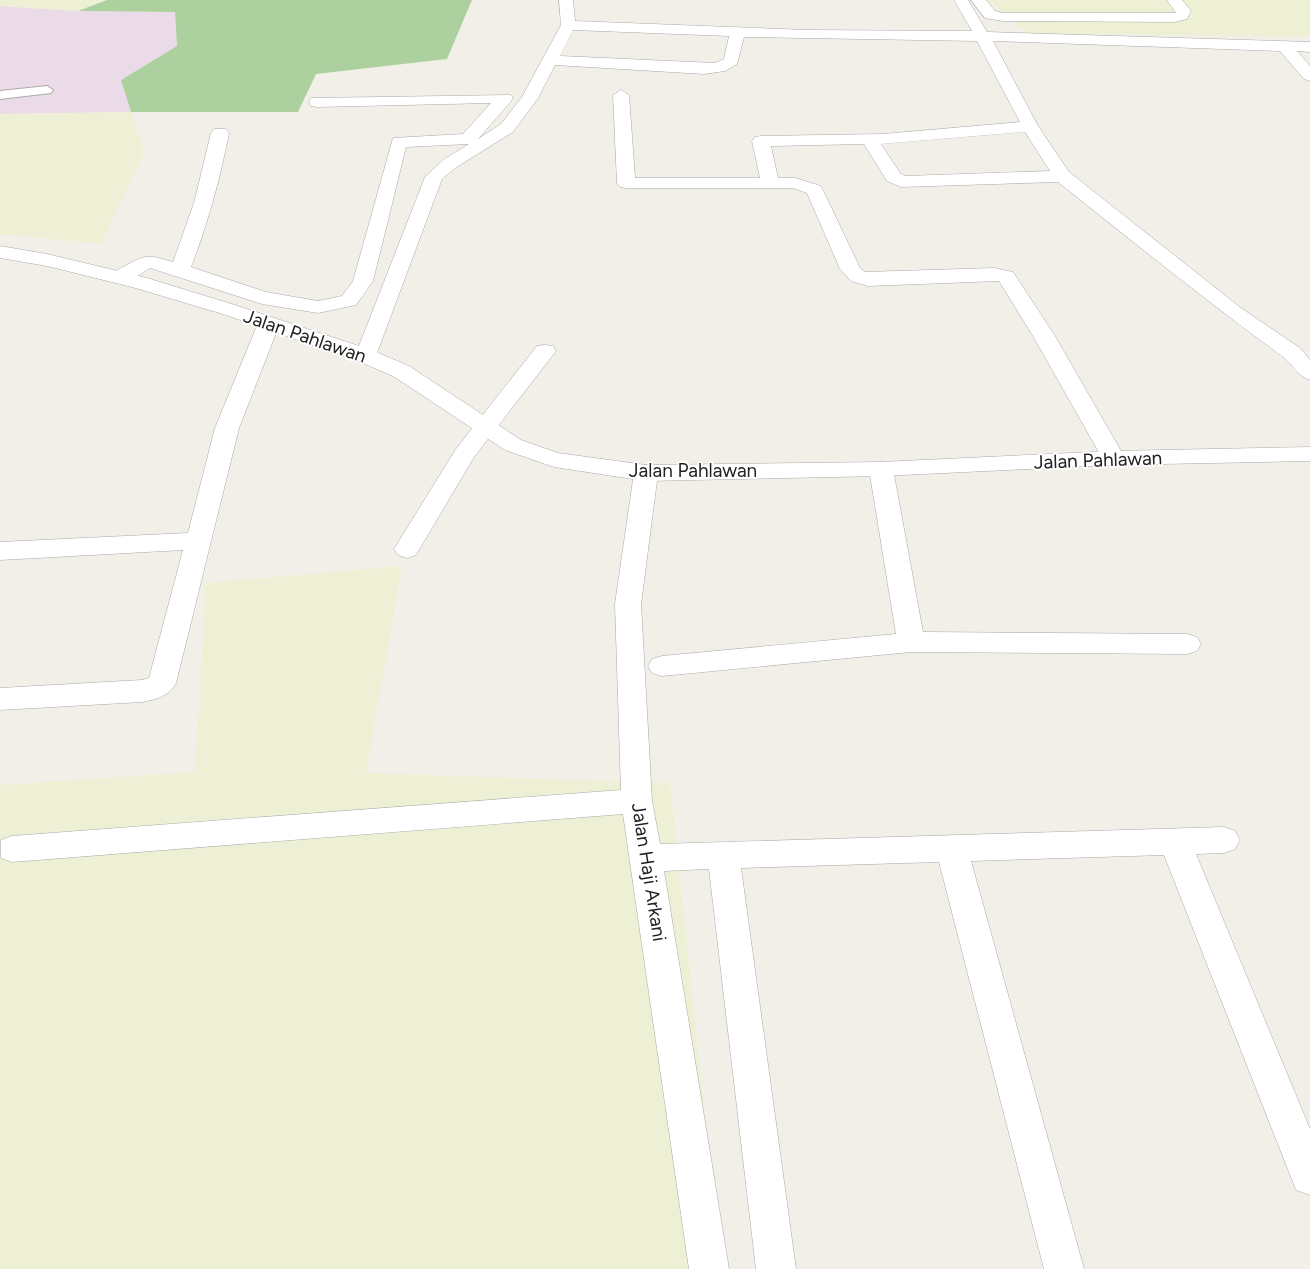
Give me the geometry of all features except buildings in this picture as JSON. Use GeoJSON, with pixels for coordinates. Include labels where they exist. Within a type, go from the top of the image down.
{"type":"FeatureCollection","features":[{"type":"Feature","properties":{"kind":"street"},"geometry":{"type":"LineString","coordinates":[[366,356],[434,177],[449,164],[497,136],[507,128],[530,98],[568,25],[566,0]]}},
{"type":"Feature","properties":{"kind":"street"},"geometry":{"type":"LineString","coordinates":[[961,0],[1006,78],[1030,126],[1062,176],[1234,312],[1292,352],[1310,373]]}},
{"type":"Feature","properties":{"kind":"street"},"geometry":{"type":"LineString","coordinates":[[978,0],[990,15],[1003,17],[1174,18],[1182,16],[1184,11],[1174,0]]}},
{"type":"Feature","properties":{"kind":"street"},"geometry":{"type":"LineString","coordinates":[[568,25],[807,35],[982,36],[1310,47]]}},
{"type":"Feature","properties":{"kind":"street"},"geometry":{"type":"LineString","coordinates":[[550,60],[674,68],[719,68],[731,62],[738,32]]}},
{"type":"Feature","properties":{"kind":"street"},"geometry":{"type":"LineString","coordinates":[[1284,46],[1310,76]]}},
{"type":"Feature","properties":{"kind":"street"},"geometry":{"type":"LineString","coordinates":[[622,95],[626,183],[795,183],[815,190],[850,268],[854,275],[860,278],[868,280],[994,274],[1006,276],[1044,336],[1113,458]]}},
{"type":"Feature","properties":{"kind":"street"},"geometry":{"type":"LineString","coordinates":[[121,277],[147,261],[180,270],[262,298],[318,307],[349,301],[363,281],[399,142],[468,139],[505,98],[317,102]]}},
{"type":"Feature","properties":{"kind":"street"},"geometry":{"type":"LineString","coordinates":[[770,183],[761,141],[869,139],[1030,126]]}},
{"type":"Feature","properties":{"kind":"street"},"geometry":{"type":"LineString","coordinates":[[180,270],[199,224],[213,173],[220,133]]}},
{"type":"Feature","properties":{"kind":"street"},"geometry":{"type":"LineString","coordinates":[[869,139],[893,177],[902,182],[1062,176]]}},
{"type":"Feature","properties":{"kind":"street","name":"Jalan Pahlawan"},"geometry":{"type":"LineString","coordinates":[[0,252],[54,260],[121,277],[269,323],[366,356],[401,371],[513,445],[554,460],[646,473],[881,469],[1113,458],[1310,454]]}},
{"type":"Feature","properties":{"kind":"street"},"geometry":{"type":"LineString","coordinates":[[0,699],[155,689],[162,683],[227,428],[269,323]]}},
{"type":"Feature","properties":{"kind":"street"},"geometry":{"type":"LineString","coordinates":[[407,549],[434,501],[484,427],[545,351]]}},
{"type":"Feature","properties":{"kind":"street"},"geometry":{"type":"LineString","coordinates":[[881,469],[911,642]]}},
{"type":"Feature","properties":{"kind":"street","name":"Jalan Haji Arkani"},"geometry":{"type":"LineString","coordinates":[[646,473],[628,604],[637,801],[709,1269]]}},
{"type":"Feature","properties":{"kind":"street"},"geometry":{"type":"LineString","coordinates":[[0,551],[197,541]]}},
{"type":"Feature","properties":{"kind":"street"},"geometry":{"type":"LineString","coordinates":[[662,666],[911,642],[1187,644]]}},
{"type":"Feature","properties":{"kind":"street"},"geometry":{"type":"LineString","coordinates":[[12,849],[637,801]]}},
{"type":"Feature","properties":{"kind":"street"},"geometry":{"type":"LineString","coordinates":[[646,858],[1224,840]]}},
{"type":"Feature","properties":{"kind":"street"},"geometry":{"type":"LineString","coordinates":[[1174,842],[1310,1176]]}},
{"type":"Feature","properties":{"kind":"street"},"geometry":{"type":"LineString","coordinates":[[952,848],[1064,1269]]}},
{"type":"Feature","properties":{"kind":"street"},"geometry":{"type":"LineString","coordinates":[[723,856],[776,1269]]}},
{"type":"Feature","properties":{"kind":"lane"},"geometry":{"type":"LineString","coordinates":[[0,95],[47,90]]}},
{"type":"Feature","properties":{"kind":"shaded area"},"geometry":{"type":"Polygon","coordinates":[[[0,6],[78,11],[175,12],[177,46],[121,80],[131,112],[0,114],[0,6]]]}},
{"type":"Feature","properties":{"kind":"green space"},"geometry":{"type":"Polygon","coordinates":[[[0,0],[107,0],[78,11],[0,6],[0,0]]]}},
{"type":"Feature","properties":{"kind":"green space"},"geometry":{"type":"Polygon","coordinates":[[[107,0],[472,0],[447,59],[316,74],[298,112],[131,112],[121,80],[177,46],[175,12],[78,11],[107,0]]]}},
{"type":"Feature","properties":{"kind":"green space"},"geometry":{"type":"Polygon","coordinates":[[[987,0],[1310,0],[1310,37],[1028,33],[987,0]]]}},
{"type":"Feature","properties":{"kind":"green space"},"geometry":{"type":"Polygon","coordinates":[[[131,112],[144,153],[101,244],[0,234],[0,114],[131,112]]]}},
{"type":"Feature","properties":{"kind":"green space"},"geometry":{"type":"Polygon","coordinates":[[[402,566],[366,773],[670,783],[721,1269],[0,1269],[0,785],[195,772],[206,583],[402,566]]]}}]}
